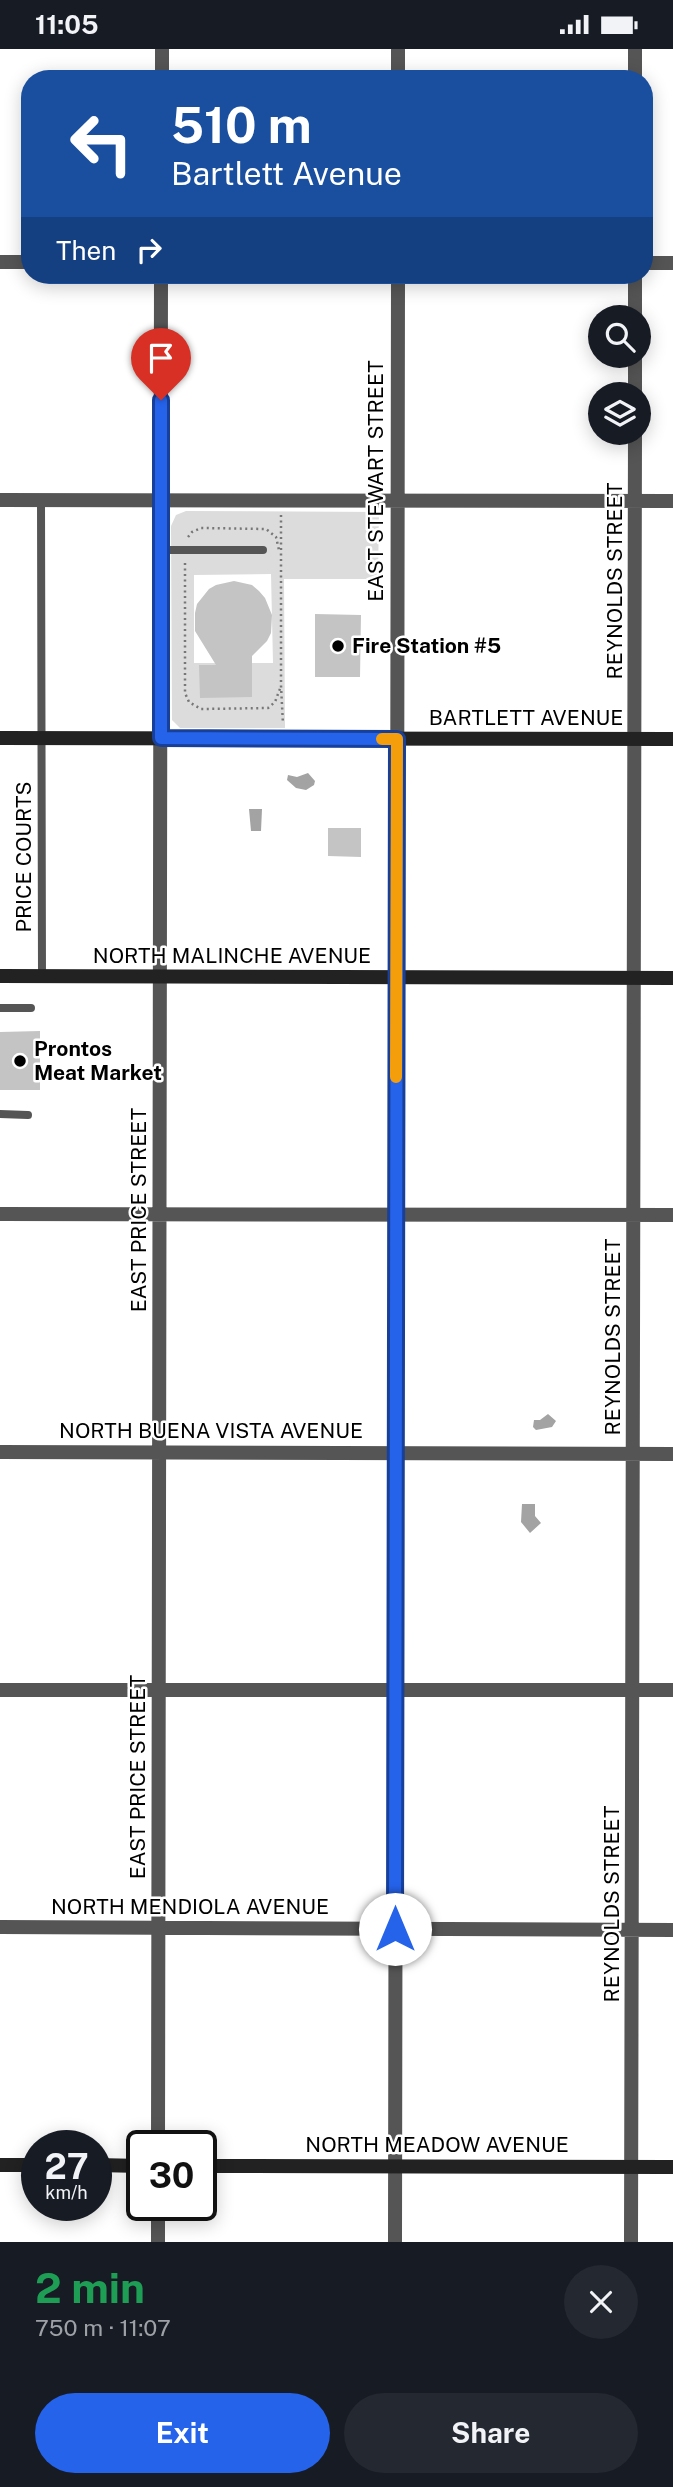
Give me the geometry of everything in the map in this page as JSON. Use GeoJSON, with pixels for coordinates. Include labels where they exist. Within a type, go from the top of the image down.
{"type":"FeatureCollection","features":[{"type":"Feature","properties":{"kind":"main road","name":"BARTLETT AVENUE"},"geometry":{"type":"LineString","coordinates":[[0,738],[673,739]]}},
{"type":"Feature","properties":{"kind":"main road","name":"NORTH MALINCHE AVENUE"},"geometry":{"type":"LineString","coordinates":[[0,976],[673,978]]}},
{"type":"Feature","properties":{"kind":"main road"},"geometry":{"type":"LineString","coordinates":[[0,2165],[21,2165]]}},
{"type":"Feature","properties":{"kind":"main road","name":"NORTH MEADOW AVENUE"},"geometry":{"type":"LineString","coordinates":[[217,2166],[673,2167]]}},
{"type":"Feature","properties":{"kind":"street"},"geometry":{"type":"LineString","coordinates":[[162,49],[162,70]]}},
{"type":"Feature","properties":{"kind":"street"},"geometry":{"type":"LineString","coordinates":[[398,49],[398,70]]}},
{"type":"Feature","properties":{"kind":"street"},"geometry":{"type":"LineString","coordinates":[[635,49],[635,70]]}},
{"type":"Feature","properties":{"kind":"street"},"geometry":{"type":"LineString","coordinates":[[0,262],[21,262]]}},
{"type":"Feature","properties":{"kind":"street"},"geometry":{"type":"LineString","coordinates":[[653,263],[673,263]]}},
{"type":"Feature","properties":{"kind":"street","name":"EAST PRICE STREET"},"geometry":{"type":"LineString","coordinates":[[158,2130],[161,284]]}},
{"type":"Feature","properties":{"kind":"street","name":"EAST STEWART STREET"},"geometry":{"type":"LineString","coordinates":[[395,2242],[398,284]]}},
{"type":"Feature","properties":{"kind":"street"},"geometry":{"type":"LineString","coordinates":[[635,284],[635,305]]}},
{"type":"Feature","properties":{"kind":"street","name":"REYNOLDS STREET"},"geometry":{"type":"LineString","coordinates":[[631,2242],[635,445]]}},
{"type":"Feature","properties":{"kind":"street"},"geometry":{"type":"LineString","coordinates":[[0,500],[673,501]]}},
{"type":"Feature","properties":{"kind":"street"},"geometry":{"type":"LineString","coordinates":[[0,1214],[673,1215]]}},
{"type":"Feature","properties":{"kind":"street","name":"NORTH BUENA VISTA AVENUE"},"geometry":{"type":"LineString","coordinates":[[0,1452],[673,1454]]}},
{"type":"Feature","properties":{"kind":"street"},"geometry":{"type":"LineString","coordinates":[[0,1689],[673,1690]]}},
{"type":"Feature","properties":{"kind":"street","name":"NORTH MENDIOLA AVENUE"},"geometry":{"type":"LineString","coordinates":[[0,1927],[673,1930]]}},
{"type":"Feature","properties":{"kind":"street"},"geometry":{"type":"LineString","coordinates":[[158,2221],[158,2242]]}},
{"type":"Feature","properties":{"kind":"lane","name":"PRICE COURTS"},"geometry":{"type":"LineString","coordinates":[[41,500],[41,976]]}},
{"type":"Feature","properties":{"kind":"lane"},"geometry":{"type":"LineString","coordinates":[[161,550],[262,550]]}},
{"type":"Feature","properties":{"kind":"lane"},"geometry":{"type":"LineString","coordinates":[[0,1008],[31,1008]]}},
{"type":"Feature","properties":{"kind":"lane"},"geometry":{"type":"LineString","coordinates":[[0,1114],[28,1115]]}},
{"type":"Feature","properties":{"kind":"path"},"geometry":{"type":"LineString","coordinates":[[281,515],[283,725]]}},
{"type":"Feature","properties":{"kind":"path"},"geometry":{"type":"LineString","coordinates":[[186,544],[189,535],[201,528],[266,529],[276,537],[280,554]]}},
{"type":"Feature","properties":{"kind":"path"},"geometry":{"type":"LineString","coordinates":[[186,556],[186,692],[189,702],[201,709],[268,708],[275,702],[281,686]]}},
{"type":"Feature","properties":{"kind":"shaded area"},"geometry":{"type":"Polygon","coordinates":[[[186,511],[379,512],[378,579],[284,579],[285,728],[180,728],[172,720],[171,526],[176,515],[186,511]],[[271,574],[194,575],[194,663],[273,663],[271,574]]]}},
{"type":"Feature","properties":{"kind":"shaded area"},"geometry":{"type":"Polygon","coordinates":[[[308,773],[315,781],[314,785],[306,790],[296,788],[287,780],[288,775],[297,777],[308,773]]]}},
{"type":"Feature","properties":{"kind":"shaded area"},"geometry":{"type":"Polygon","coordinates":[[[249,809],[262,809],[261,831],[251,831],[249,809]]]}},
{"type":"Feature","properties":{"kind":"shaded area"},"geometry":{"type":"Polygon","coordinates":[[[548,1414],[556,1421],[552,1427],[536,1430],[533,1427],[534,1420],[540,1420],[548,1414]]]}},
{"type":"Feature","properties":{"kind":"shaded area"},"geometry":{"type":"Polygon","coordinates":[[[522,1504],[535,1504],[535,1516],[541,1523],[530,1533],[521,1522],[522,1504]]]}},
{"type":"Feature","properties":{"kind":"building"},"geometry":{"type":"Polygon","coordinates":[[[234,581],[252,585],[265,598],[272,615],[271,633],[252,656],[252,697],[200,698],[199,665],[216,665],[195,631],[197,604],[209,589],[234,581]]]}},
{"type":"Feature","properties":{"kind":"building","name":"Fire Station #5"},"geometry":{"type":"Polygon","coordinates":[[[315,614],[361,615],[360,677],[315,677],[315,614]]]}},
{"type":"Feature","properties":{"kind":"building"},"geometry":{"type":"Polygon","coordinates":[[[328,828],[361,828],[361,857],[328,856],[328,828]]]}},
{"type":"Feature","properties":{"kind":"building","name":"Prontos Meat Market"},"geometry":{"type":"Polygon","coordinates":[[[40,1031],[40,1090],[0,1090],[0,1032],[40,1031]]]}},
{"type":"Feature","properties":{"kind":"slow traffic"},"geometry":{"type":"LineString","coordinates":[[382,739],[397,739],[396,1077]]}},
{"type":"Feature","properties":{"kind":"place","name":"Fire Station #5"},"geometry":{"type":"Point","coordinates":[338,646]}},
{"type":"Feature","properties":{"kind":"place","name":"Prontos Meat Market"},"geometry":{"type":"Point","coordinates":[20,1061]}},
{"type":"Feature","properties":{"kind":"route"},"geometry":{"type":"LineString","coordinates":[[161,400],[161,738],[397,739],[395,1929]]}}]}
